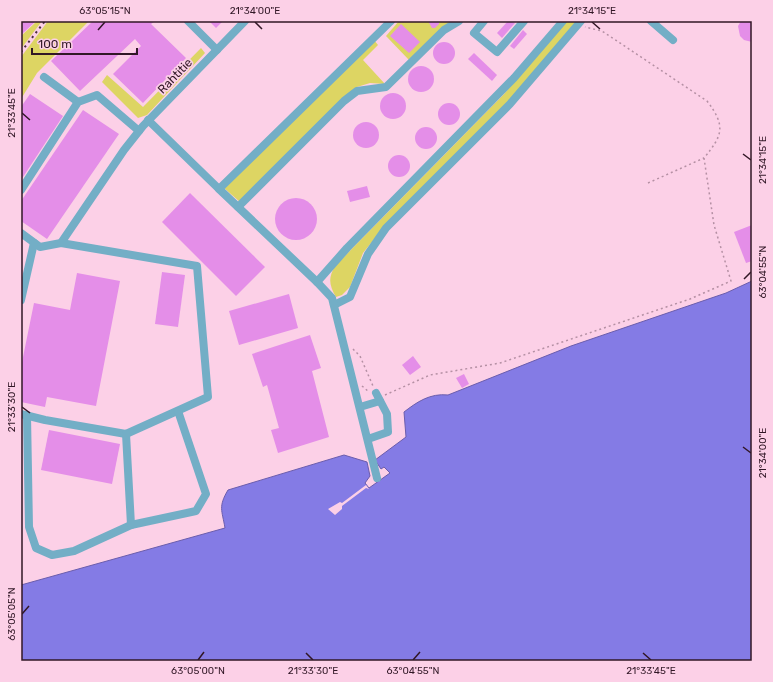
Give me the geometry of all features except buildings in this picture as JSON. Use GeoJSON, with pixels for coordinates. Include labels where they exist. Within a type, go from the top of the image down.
{"type":"FeatureCollection","features":[{"type":"Feature","properties":{"kind":"street"},"geometry":{"type":"LineString","coordinates":[[188,21],[217,50]]}},
{"type":"Feature","properties":{"kind":"street","name":"Rahtitie"},"geometry":{"type":"LineString","coordinates":[[62,243],[124,150],[148,120],[245,21]]}},
{"type":"Feature","properties":{"kind":"street"},"geometry":{"type":"LineString","coordinates":[[219,189],[391,21]]}},
{"type":"Feature","properties":{"kind":"street"},"geometry":{"type":"LineString","coordinates":[[238,207],[344,101],[357,90],[386,87],[444,30],[459,21]]}},
{"type":"Feature","properties":{"kind":"street"},"geometry":{"type":"LineString","coordinates":[[484,21],[474,33],[497,52],[524,21]]}},
{"type":"Feature","properties":{"kind":"street"},"geometry":{"type":"LineString","coordinates":[[317,282],[347,248],[514,78],[562,21]]}},
{"type":"Feature","properties":{"kind":"street"},"geometry":{"type":"LineString","coordinates":[[651,21],[673,40]]}},
{"type":"Feature","properties":{"kind":"street"},"geometry":{"type":"LineString","coordinates":[[334,305],[350,296],[368,254],[386,228],[510,104],[579,23]]}},
{"type":"Feature","properties":{"kind":"street"},"geometry":{"type":"LineString","coordinates":[[44,77],[78,102]]}},
{"type":"Feature","properties":{"kind":"street"},"geometry":{"type":"LineString","coordinates":[[21,190],[78,102],[97,95],[139,131]]}},
{"type":"Feature","properties":{"kind":"street"},"geometry":{"type":"LineString","coordinates":[[148,120],[332,298],[377,478]]}},
{"type":"Feature","properties":{"kind":"street"},"geometry":{"type":"LineString","coordinates":[[21,233],[40,248],[62,243],[197,266],[208,397],[126,434],[45,420],[24,414],[25,515],[36,548],[52,554],[74,551],[131,525],[196,511],[206,494],[178,411]]}},
{"type":"Feature","properties":{"kind":"street"},"geometry":{"type":"LineString","coordinates":[[21,300],[34,243]]}},
{"type":"Feature","properties":{"kind":"street"},"geometry":{"type":"LineString","coordinates":[[368,439],[388,432],[387,414],[376,393]]}},
{"type":"Feature","properties":{"kind":"street"},"geometry":{"type":"LineString","coordinates":[[360,407],[380,401]]}},
{"type":"Feature","properties":{"kind":"street"},"geometry":{"type":"LineString","coordinates":[[126,434],[131,525]]}},
{"type":"Feature","properties":{"kind":"path"},"geometry":{"type":"LineString","coordinates":[[579,23],[602,31],[707,101],[717,114],[721,133],[716,144],[704,158],[648,183]]}},
{"type":"Feature","properties":{"kind":"path"},"geometry":{"type":"LineString","coordinates":[[352,376],[368,392],[386,395],[430,375],[500,363],[690,299],[731,281],[714,225],[704,158]]}},
{"type":"Feature","properties":{"kind":"path"},"geometry":{"type":"LineString","coordinates":[[343,340],[360,356],[376,393]]}},
{"type":"Feature","properties":{"kind":"shaded area"},"geometry":{"type":"Polygon","coordinates":[[[37,21],[42,21],[21,49],[21,36],[37,21]]]}},
{"type":"Feature","properties":{"kind":"shaded area"},"geometry":{"type":"Polygon","coordinates":[[[48,21],[89,21],[37,73],[21,99],[21,57],[48,21]]]}},
{"type":"Feature","properties":{"kind":"shaded area"},"geometry":{"type":"Polygon","coordinates":[[[399,21],[451,21],[409,60],[386,36],[399,21]]]}},
{"type":"Feature","properties":{"kind":"shaded area"},"geometry":{"type":"Polygon","coordinates":[[[567,21],[578,21],[509,102],[383,228],[363,253],[350,287],[342,295],[336,297],[330,282],[331,274],[335,266],[504,94],[567,21]]]}},
{"type":"Feature","properties":{"kind":"shaded area"},"geometry":{"type":"Polygon","coordinates":[[[374,40],[378,45],[363,60],[385,84],[370,83],[357,87],[240,202],[224,188],[374,40]]]}},
{"type":"Feature","properties":{"kind":"shaded area"},"geometry":{"type":"Polygon","coordinates":[[[201,48],[205,53],[147,115],[138,118],[102,82],[107,75],[143,107],[201,48]]]}},
{"type":"Feature","properties":{"kind":"shaded area"},"geometry":{"type":"Polygon","coordinates":[[[752,281],[752,661],[21,661],[21,585],[225,528],[222,505],[228,490],[344,455],[367,462],[370,476],[365,483],[369,488],[390,473],[384,467],[381,469],[375,460],[406,437],[404,412],[424,399],[435,395],[448,395],[571,346],[726,293],[752,281]]]}},
{"type":"Feature","properties":{"kind":"pier"},"geometry":{"type":"Polygon","coordinates":[[[366,485],[369,489],[366,488],[342,506],[342,509],[335,515],[328,509],[340,502],[342,503],[366,485]]]}},
{"type":"Feature","properties":{"kind":"railway"},"geometry":{"type":"LineString","coordinates":[[21,52],[45,21]]}}]}
